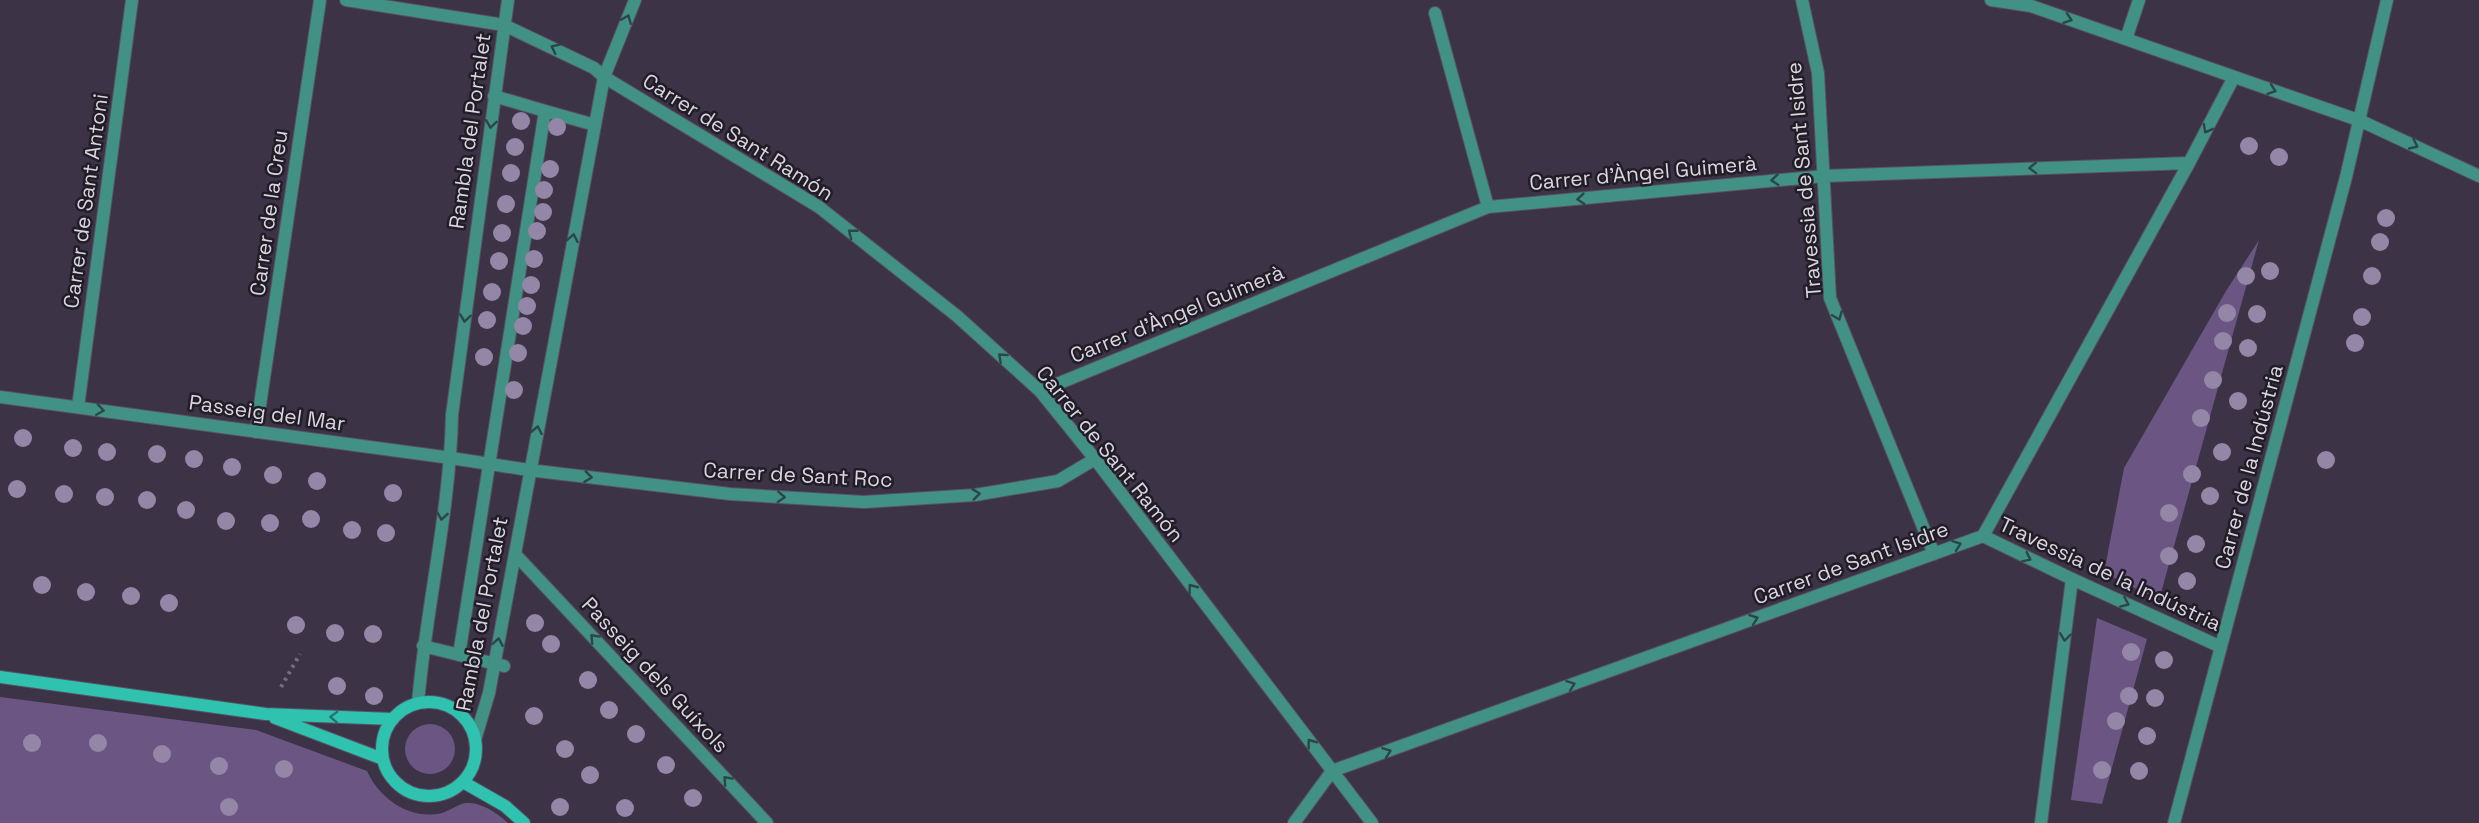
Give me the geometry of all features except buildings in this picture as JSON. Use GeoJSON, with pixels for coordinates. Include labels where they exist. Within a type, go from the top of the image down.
{"type":"FeatureCollection","features":[{"type":"Feature","properties":{"kind":"main road"},"geometry":{"type":"LineString","coordinates":[[0,677],[266,714],[392,719]]}},
{"type":"Feature","properties":{"kind":"main road"},"geometry":{"type":"LineString","coordinates":[[418,703],[441,704],[454,710],[470,726],[475,740],[474,763],[463,782],[441,794],[416,794],[395,781],[385,768],[383,738],[392,719],[403,710],[418,703]]}},
{"type":"Feature","properties":{"kind":"main road"},"geometry":{"type":"LineString","coordinates":[[266,714],[383,759]]}},
{"type":"Feature","properties":{"kind":"main road"},"geometry":{"type":"LineString","coordinates":[[463,782],[505,806],[524,823]]}},
{"type":"Feature","properties":{"kind":"street","name":"Carrer de Sant Antoni"},"geometry":{"type":"LineString","coordinates":[[78,407],[132,0]]}},
{"type":"Feature","properties":{"kind":"street","name":"Carrer de la Creu"},"geometry":{"type":"LineString","coordinates":[[256,432],[320,0]]}},
{"type":"Feature","properties":{"kind":"street"},"geometry":{"type":"LineString","coordinates":[[346,0],[504,25],[508,0]]}},
{"type":"Feature","properties":{"kind":"street"},"geometry":{"type":"LineString","coordinates":[[604,77],[635,0]]}},
{"type":"Feature","properties":{"kind":"street","name":"Travessia de Sant Isidre"},"geometry":{"type":"LineString","coordinates":[[1802,0],[1818,73],[1830,298],[1934,554]]}},
{"type":"Feature","properties":{"kind":"street"},"geometry":{"type":"LineString","coordinates":[[1991,0],[2031,6],[2361,121],[2479,176]]}},
{"type":"Feature","properties":{"kind":"street"},"geometry":{"type":"LineString","coordinates":[[2126,39],[2139,0]]}},
{"type":"Feature","properties":{"kind":"street","name":"Carrer de la Indústria"},"geometry":{"type":"LineString","coordinates":[[2175,823],[2361,121],[2387,0]]}},
{"type":"Feature","properties":{"kind":"street"},"geometry":{"type":"LineString","coordinates":[[1435,13],[1488,207]]}},
{"type":"Feature","properties":{"kind":"street","name":"Rambla del Portalet"},"geometry":{"type":"LineString","coordinates":[[418,703],[423,646],[451,458],[452,415],[504,25],[594,68],[604,77],[530,470],[499,665],[475,740]]}},
{"type":"Feature","properties":{"kind":"street","name":"Carrer de Sant Ramón"},"geometry":{"type":"LineString","coordinates":[[604,77],[819,207],[957,316],[1040,391],[1095,459],[1372,823]]}},
{"type":"Feature","properties":{"kind":"street"},"geometry":{"type":"LineString","coordinates":[[2189,163],[2234,77]]}},
{"type":"Feature","properties":{"kind":"street"},"geometry":{"type":"LineString","coordinates":[[494,96],[595,125]]}},
{"type":"Feature","properties":{"kind":"street"},"geometry":{"type":"LineString","coordinates":[[459,655],[545,111]]}},
{"type":"Feature","properties":{"kind":"street","name":"Carrer d'Àngel Guimerà"},"geometry":{"type":"LineString","coordinates":[[1040,391],[1488,207],[1824,176],[2189,163]]}},
{"type":"Feature","properties":{"kind":"street","name":"Carrer de Sant Isidre"},"geometry":{"type":"LineString","coordinates":[[1332,771],[1983,536],[2189,163]]}},
{"type":"Feature","properties":{"kind":"street","name":"Passeig del Mar"},"geometry":{"type":"LineString","coordinates":[[0,397],[530,470]]}},
{"type":"Feature","properties":{"kind":"street","name":"Carrer de Sant Roc"},"geometry":{"type":"LineString","coordinates":[[530,470],[730,494],[864,502],[975,495],[1058,481],[1095,459]]}},
{"type":"Feature","properties":{"kind":"street","name":"Travessia de la Indústria"},"geometry":{"type":"LineString","coordinates":[[1983,536],[2222,647]]}},
{"type":"Feature","properties":{"kind":"street","name":"Passeig dels Guíxols"},"geometry":{"type":"LineString","coordinates":[[515,554],[767,823]]}},
{"type":"Feature","properties":{"kind":"street"},"geometry":{"type":"LineString","coordinates":[[2041,823],[2072,579]]}},
{"type":"Feature","properties":{"kind":"street"},"geometry":{"type":"LineString","coordinates":[[423,646],[499,665]]}},
{"type":"Feature","properties":{"kind":"street"},"geometry":{"type":"LineString","coordinates":[[1294,823],[1332,771]]}},
{"type":"Feature","properties":{"kind":"shaded area"},"geometry":{"type":"Polygon","coordinates":[[[2259,240],[2159,600],[2104,573],[2124,468],[2226,291],[2259,240]]]}},
{"type":"Feature","properties":{"kind":"shaded area"},"geometry":{"type":"Polygon","coordinates":[[[2097,618],[2147,639],[2102,804],[2071,800],[2097,618]]]}},
{"type":"Feature","properties":{"kind":"shaded area"},"geometry":{"type":"Polygon","coordinates":[[[0,697],[256,730],[367,771],[379,790],[407,810],[430,815],[442,813],[464,803],[472,803],[489,809],[508,823],[0,823],[0,697]]]}},
{"type":"Feature","properties":{"kind":"shaded area"},"geometry":{"type":"Polygon","coordinates":[[[425,724],[435,724],[448,731],[455,744],[455,754],[448,767],[435,774],[425,774],[416,770],[409,763],[405,754],[405,744],[409,735],[416,728],[425,724]]]}}]}
